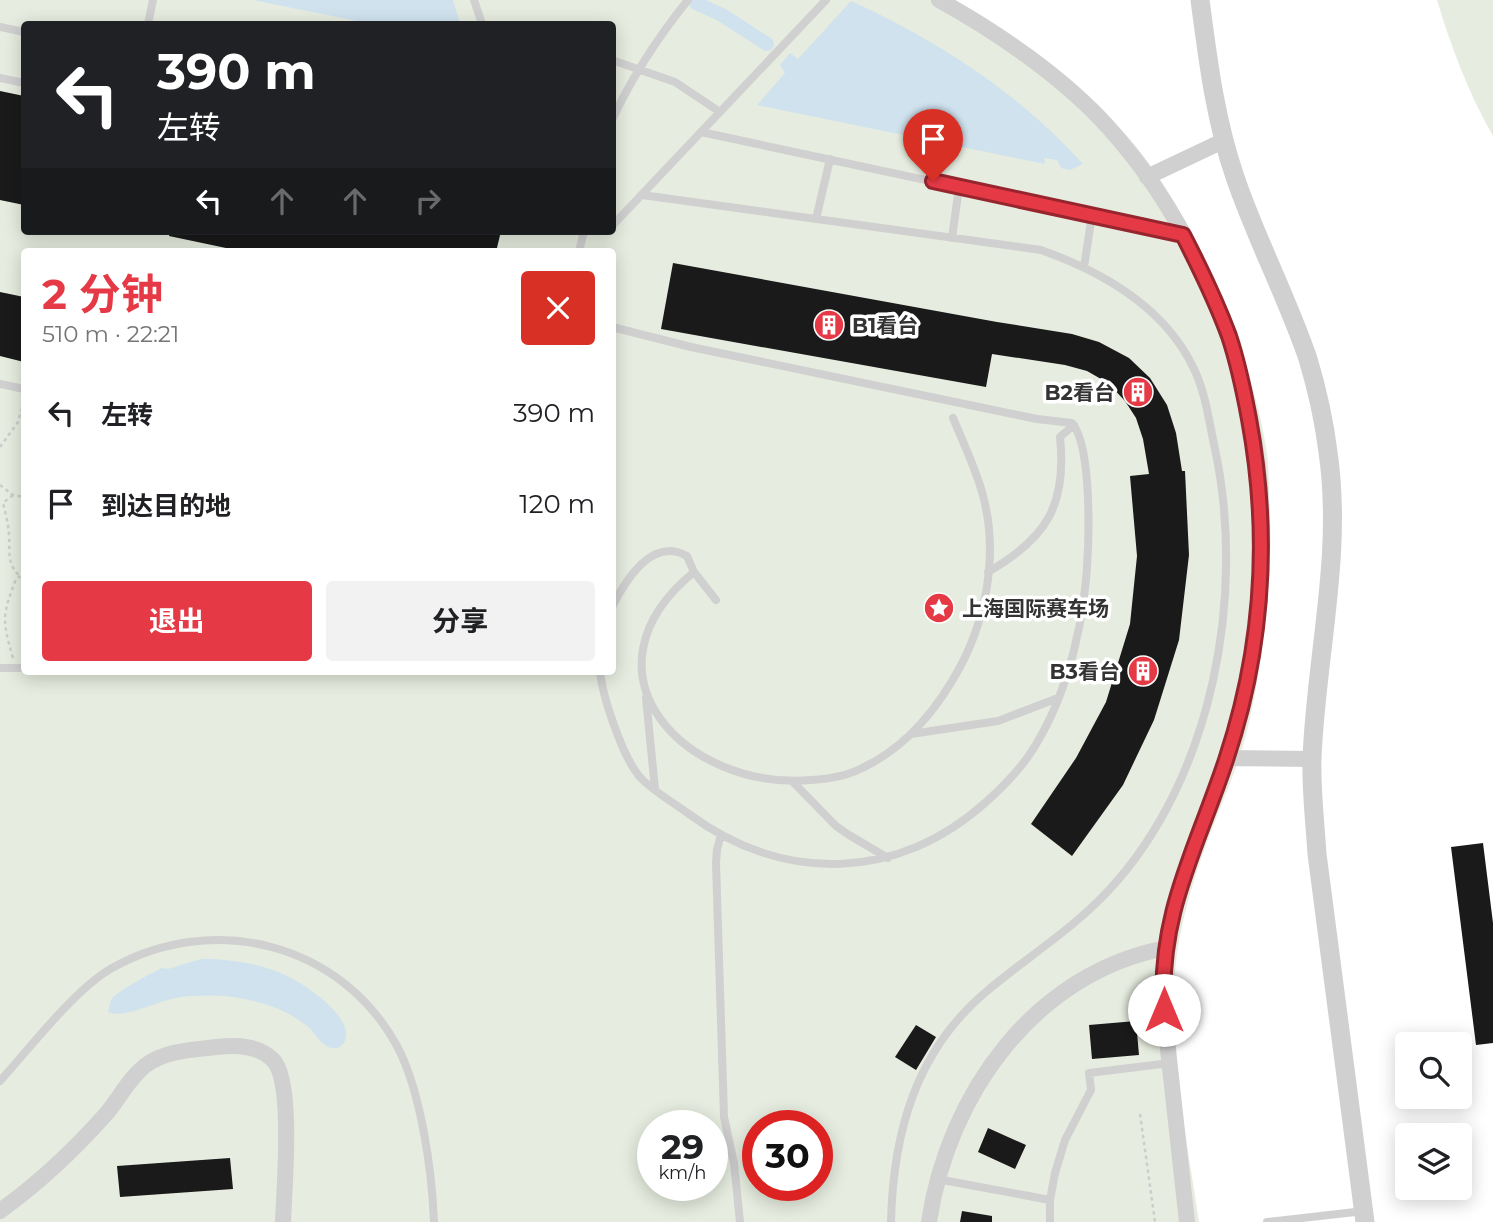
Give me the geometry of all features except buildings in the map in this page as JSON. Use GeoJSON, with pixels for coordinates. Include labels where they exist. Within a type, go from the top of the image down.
{"type":"FeatureCollection","features":[{"type":"Feature","properties":{"kind":"street"},"geometry":{"type":"LineString","coordinates":[[939,0],[1003,39],[1056,79],[1107,126],[1147,177],[1183,235],[1209,285],[1230,339],[1250,424],[1261,506],[1262,554],[1254,644],[1227,758],[1178,889],[1166,948],[1163,992],[1187,1222]]}},
{"type":"Feature","properties":{"kind":"street"},"geometry":{"type":"LineString","coordinates":[[1200,0],[1213,97],[1223,141],[1308,359],[1320,401],[1328,453],[1332,495],[1331,576],[1312,759],[1317,854],[1364,1216]]}},
{"type":"Feature","properties":{"kind":"street"},"geometry":{"type":"LineString","coordinates":[[1147,177],[1223,141]]}},
{"type":"Feature","properties":{"kind":"street"},"geometry":{"type":"LineString","coordinates":[[1227,758],[1312,759]]}},
{"type":"Feature","properties":{"kind":"street"},"geometry":{"type":"LineString","coordinates":[[929,1222],[937,1179],[949,1143],[970,1097],[996,1057],[1027,1023],[1083,978],[1136,954],[1166,948]]}},
{"type":"Feature","properties":{"kind":"street"},"geometry":{"type":"LineString","coordinates":[[0,1212],[33,1186],[83,1139],[144,1066],[167,1054],[231,1046],[253,1049],[264,1054],[273,1060],[281,1076],[285,1115],[283,1222]]}},
{"type":"Feature","properties":{"kind":"lane"},"geometry":{"type":"LineString","coordinates":[[149,21],[153,0]]}},
{"type":"Feature","properties":{"kind":"lane"},"geometry":{"type":"LineString","coordinates":[[474,0],[481,21]]}},
{"type":"Feature","properties":{"kind":"lane"},"geometry":{"type":"LineString","coordinates":[[616,113],[640,68],[688,0]]}},
{"type":"Feature","properties":{"kind":"lane"},"geometry":{"type":"LineString","coordinates":[[616,222],[826,0]]}},
{"type":"Feature","properties":{"kind":"lane"},"geometry":{"type":"LineString","coordinates":[[0,27],[21,31]]}},
{"type":"Feature","properties":{"kind":"lane"},"geometry":{"type":"LineString","coordinates":[[616,61],[675,82],[720,112]]}},
{"type":"Feature","properties":{"kind":"lane"},"geometry":{"type":"LineString","coordinates":[[0,78],[21,82]]}},
{"type":"Feature","properties":{"kind":"lane"},"geometry":{"type":"LineString","coordinates":[[701,132],[1183,235]]}},
{"type":"Feature","properties":{"kind":"lane"},"geometry":{"type":"LineString","coordinates":[[816,219],[830,159]]}},
{"type":"Feature","properties":{"kind":"lane"},"geometry":{"type":"LineString","coordinates":[[952,238],[959,187]]}},
{"type":"Feature","properties":{"kind":"lane"},"geometry":{"type":"LineString","coordinates":[[642,195],[1041,250],[1084,267],[1136,298],[1176,339],[1194,368],[1204,396],[1219,468],[1227,534],[1224,615],[1215,677],[1182,776],[1160,818],[1127,869],[1094,906],[1061,935],[978,999],[943,1039],[926,1065],[907,1109],[899,1138],[891,1222]]}},
{"type":"Feature","properties":{"kind":"lane"},"geometry":{"type":"LineString","coordinates":[[1084,267],[1092,215]]}},
{"type":"Feature","properties":{"kind":"lane"},"geometry":{"type":"LineString","coordinates":[[601,675],[607,707],[638,774],[655,789],[722,835],[771,856],[816,864],[860,863],[888,858],[924,843],[960,823],[998,791],[1034,748],[1050,720],[1058,698],[1078,626],[1087,558],[1087,492],[1083,449],[1074,425],[1070,422],[1037,419],[691,347],[616,328]]}},
{"type":"Feature","properties":{"kind":"lane"},"geometry":{"type":"LineString","coordinates":[[0,384],[21,388]]}},
{"type":"Feature","properties":{"kind":"lane"},"geometry":{"type":"LineString","coordinates":[[646,691],[660,719],[673,734],[705,758],[747,776],[793,782],[839,776],[860,770],[911,734],[937,703],[960,668],[982,610],[988,572],[988,517],[982,491],[953,418]]}},
{"type":"Feature","properties":{"kind":"lane"},"geometry":{"type":"LineString","coordinates":[[988,572],[1026,548],[1048,519],[1062,474],[1060,437],[1074,425]]}},
{"type":"Feature","properties":{"kind":"lane"},"geometry":{"type":"LineString","coordinates":[[616,601],[634,572],[653,554],[669,552],[682,553],[690,560],[694,572],[716,600]]}},
{"type":"Feature","properties":{"kind":"lane"},"geometry":{"type":"LineString","coordinates":[[655,789],[642,663],[646,632],[666,599],[694,572]]}},
{"type":"Feature","properties":{"kind":"lane"},"geometry":{"type":"LineString","coordinates":[[0,668],[21,668]]}},
{"type":"Feature","properties":{"kind":"lane"},"geometry":{"type":"LineString","coordinates":[[911,734],[998,721],[1058,698]]}},
{"type":"Feature","properties":{"kind":"lane"},"geometry":{"type":"LineString","coordinates":[[793,782],[836,826],[888,858]]}},
{"type":"Feature","properties":{"kind":"lane"},"geometry":{"type":"LineString","coordinates":[[722,835],[716,863],[724,1117],[734,1163],[740,1222]]}},
{"type":"Feature","properties":{"kind":"lane"},"geometry":{"type":"LineString","coordinates":[[0,1081],[83,991],[104,973],[129,960],[162,948],[215,940],[254,943],[291,953],[328,970],[353,990],[381,1022],[397,1046],[411,1080],[421,1122],[434,1222]]}},
{"type":"Feature","properties":{"kind":"lane"},"geometry":{"type":"LineString","coordinates":[[1050,1222],[1050,1200],[1055,1173],[1065,1140],[1091,1090],[1089,1073],[1170,1063]]}},
{"type":"Feature","properties":{"kind":"lane"},"geometry":{"type":"LineString","coordinates":[[937,1179],[1050,1200]]}},
{"type":"Feature","properties":{"kind":"lane"},"geometry":{"type":"LineString","coordinates":[[1267,1222],[1364,1216]]}},
{"type":"Feature","properties":{"kind":"path"},"geometry":{"type":"LineString","coordinates":[[0,447],[18,422],[21,412]]}},
{"type":"Feature","properties":{"kind":"path"},"geometry":{"type":"LineString","coordinates":[[0,485],[13,495],[21,496]]}},
{"type":"Feature","properties":{"kind":"path"},"geometry":{"type":"LineString","coordinates":[[10,649],[4,612],[16,579],[20,576],[9,559],[9,527],[2,504],[13,495]]}},
{"type":"Feature","properties":{"kind":"path"},"geometry":{"type":"LineString","coordinates":[[1140,1114],[1155,1222]]}},
{"type":"Feature","properties":{"kind":"shaded area","name":"上海国际赛车场"},"geometry":{"type":"Polygon","coordinates":[[[0,0],[954,0],[1003,30],[1050,64],[1115,122],[1157,174],[1199,247],[1248,371],[1259,410],[1268,465],[1267,601],[1253,705],[1237,764],[1191,890],[1175,969],[1173,1015],[1185,1134],[1199,1222],[0,1222],[0,0]]]}},
{"type":"Feature","properties":{"kind":"shaded area"},"geometry":{"type":"Polygon","coordinates":[[[1437,0],[1493,0],[1493,136],[1461,70],[1437,0]]]}},
{"type":"Feature","properties":{"kind":"water"},"geometry":{"type":"Polygon","coordinates":[[[253,0],[453,0],[459,21],[357,21],[253,0]]]}},
{"type":"Feature","properties":{"kind":"water"},"geometry":{"type":"Polygon","coordinates":[[[851,1],[915,33],[975,70],[1032,114],[1083,164],[1070,170],[1061,168],[1057,160],[1044,158],[1045,164],[757,105],[785,73],[780,65],[790,53],[798,59],[851,1]]]}},
{"type":"Feature","properties":{"kind":"water"},"geometry":{"type":"Polygon","coordinates":[[[201,959],[254,965],[293,979],[333,1009],[345,1028],[344,1042],[340,1047],[331,1048],[307,1026],[281,1010],[233,997],[182,997],[131,1012],[108,1012],[111,1000],[135,982],[162,968],[168,969],[201,959]]]}},
{"type":"Feature","properties":{"kind":"waterway"},"geometry":{"type":"LineString","coordinates":[[696,3],[722,15],[767,44]]}},
{"type":"Feature","properties":{"kind":"place","name":"B1看台"},"geometry":{"type":"Point","coordinates":[829,325]}},
{"type":"Feature","properties":{"kind":"place","name":"B2看台"},"geometry":{"type":"Point","coordinates":[1138,392]}},
{"type":"Feature","properties":{"kind":"place","name":"上海国际赛车场"},"geometry":{"type":"Point","coordinates":[939,608]}},
{"type":"Feature","properties":{"kind":"place","name":"B3看台"},"geometry":{"type":"Point","coordinates":[1143,671]}},
{"type":"Feature","properties":{"kind":"route"},"geometry":{"type":"LineString","coordinates":[[933,181],[1183,235],[1209,285],[1230,339],[1256,458],[1261,506],[1259,600],[1246,685],[1227,758],[1178,889],[1170,920],[1163,992],[1164,1010]]}}]}
